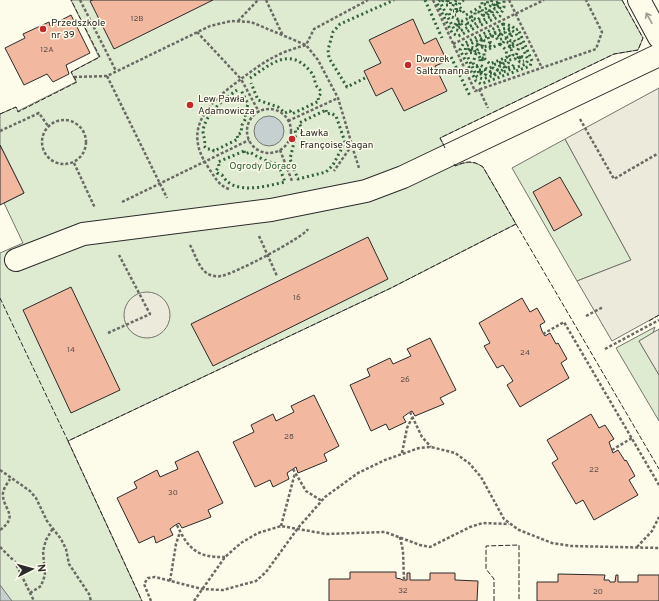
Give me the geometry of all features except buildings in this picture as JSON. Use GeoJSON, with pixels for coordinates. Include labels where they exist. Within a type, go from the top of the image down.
{"type":"FeatureCollection","features":[{"type":"Feature","properties":{"kind":"street"},"geometry":{"type":"LineString","coordinates":[[639,0],[659,37]]}},
{"type":"Feature","properties":{"kind":"street"},"geometry":{"type":"LineString","coordinates":[[16,260],[83,234],[304,204],[366,191],[403,177],[659,55]]}},
{"type":"Feature","properties":{"kind":"path"},"geometry":{"type":"LineString","coordinates":[[80,0],[116,72]]}},
{"type":"Feature","properties":{"kind":"path"},"geometry":{"type":"LineString","coordinates":[[238,21],[258,0]]}},
{"type":"Feature","properties":{"kind":"path"},"geometry":{"type":"LineString","coordinates":[[266,0],[283,36]]}},
{"type":"Feature","properties":{"kind":"path"},"geometry":{"type":"LineString","coordinates":[[235,191],[226,188],[219,182],[205,162],[197,141],[198,128],[208,107],[221,94],[267,59],[306,45],[314,30],[368,0]]}},
{"type":"Feature","properties":{"kind":"path"},"geometry":{"type":"LineString","coordinates":[[433,0],[475,90],[596,49],[602,32],[586,0]]}},
{"type":"Feature","properties":{"kind":"path"},"geometry":{"type":"LineString","coordinates":[[509,0],[542,68]]}},
{"type":"Feature","properties":{"kind":"path"},"geometry":{"type":"LineString","coordinates":[[453,44],[544,0]]}},
{"type":"Feature","properties":{"kind":"path"},"geometry":{"type":"LineString","coordinates":[[74,77],[107,76],[210,26],[231,21],[251,22],[306,45],[318,60],[338,98],[352,145],[330,175]]}},
{"type":"Feature","properties":{"kind":"path"},"geometry":{"type":"LineString","coordinates":[[197,32],[241,79],[247,87],[260,112]]}},
{"type":"Feature","properties":{"kind":"path"},"geometry":{"type":"LineString","coordinates":[[107,76],[178,222],[202,268],[208,274],[221,276],[227,274],[267,255],[302,236],[306,232],[309,220],[304,204],[280,150]]}},
{"type":"Feature","properties":{"kind":"path"},"geometry":{"type":"LineString","coordinates":[[288,121],[338,98]]}},
{"type":"Feature","properties":{"kind":"path"},"geometry":{"type":"LineString","coordinates":[[272,110],[279,112],[288,121],[290,137],[286,145],[280,150],[273,153],[259,151],[249,140],[247,127],[254,115],[260,112],[272,110]]}},
{"type":"Feature","properties":{"kind":"path"},"geometry":{"type":"LineString","coordinates":[[0,131],[39,113],[48,126]]}},
{"type":"Feature","properties":{"kind":"path"},"geometry":{"type":"LineString","coordinates":[[57,120],[68,120],[78,125],[85,134],[86,145],[83,156],[74,163],[65,165],[56,164],[48,159],[43,152],[41,143],[42,134],[48,126],[57,120]]}},
{"type":"Feature","properties":{"kind":"path"},"geometry":{"type":"LineString","coordinates":[[591,138],[614,179],[657,154]]}},
{"type":"Feature","properties":{"kind":"path"},"geometry":{"type":"LineString","coordinates":[[74,163],[98,214]]}},
{"type":"Feature","properties":{"kind":"path"},"geometry":{"type":"LineString","coordinates":[[248,212],[277,276]]}},
{"type":"Feature","properties":{"kind":"path"},"geometry":{"type":"LineString","coordinates":[[108,333],[150,314],[136,288]]}},
{"type":"Feature","properties":{"kind":"path"},"geometry":{"type":"LineString","coordinates":[[586,316],[603,307]]}},
{"type":"Feature","properties":{"kind":"path"},"geometry":{"type":"LineString","coordinates":[[605,349],[659,320]]}},
{"type":"Feature","properties":{"kind":"path"},"geometry":{"type":"LineString","coordinates":[[543,334],[564,322],[659,485]]}},
{"type":"Feature","properties":{"kind":"path"},"geometry":{"type":"LineString","coordinates":[[410,412],[422,437],[431,447]]}},
{"type":"Feature","properties":{"kind":"path"},"geometry":{"type":"LineString","coordinates":[[402,454],[407,428],[412,417]]}},
{"type":"Feature","properties":{"kind":"path"},"geometry":{"type":"LineString","coordinates":[[612,450],[632,438]]}},
{"type":"Feature","properties":{"kind":"path"},"geometry":{"type":"LineString","coordinates":[[151,601],[144,584],[148,578],[155,577],[170,580],[202,589],[223,590],[256,581],[266,572],[298,528],[322,501],[358,473],[385,460],[418,448],[431,447],[455,453],[469,463],[481,477],[504,519],[510,524],[552,542],[571,546],[659,548]]}},
{"type":"Feature","properties":{"kind":"path"},"geometry":{"type":"LineString","coordinates":[[293,469],[306,491],[322,501]]}},
{"type":"Feature","properties":{"kind":"path"},"geometry":{"type":"LineString","coordinates":[[0,470],[10,479],[30,491],[36,498],[47,521],[66,549],[69,564],[89,594],[91,601]]}},
{"type":"Feature","properties":{"kind":"path"},"geometry":{"type":"LineString","coordinates":[[281,526],[295,474]]}},
{"type":"Feature","properties":{"kind":"path"},"geometry":{"type":"LineString","coordinates":[[0,530],[8,521],[10,516],[9,510],[2,495],[10,479]]}},
{"type":"Feature","properties":{"kind":"path"},"geometry":{"type":"LineString","coordinates":[[637,547],[652,531],[659,517]]}},
{"type":"Feature","properties":{"kind":"path"},"geometry":{"type":"LineString","coordinates":[[194,601],[225,558],[241,543],[258,533],[281,526],[326,534],[385,532],[420,545],[430,547],[470,527],[483,523],[510,524]]}},
{"type":"Feature","properties":{"kind":"path"},"geometry":{"type":"LineString","coordinates":[[177,525],[188,546],[196,552],[207,557],[225,558]]}},
{"type":"Feature","properties":{"kind":"path"},"geometry":{"type":"LineString","coordinates":[[30,593],[41,586],[45,575],[43,551],[46,540],[53,528]]}},
{"type":"Feature","properties":{"kind":"path"},"geometry":{"type":"LineString","coordinates":[[170,580],[176,544],[180,531]]}},
{"type":"Feature","properties":{"kind":"path"},"geometry":{"type":"LineString","coordinates":[[400,537],[403,551],[404,580]]}},
{"type":"Feature","properties":{"kind":"path"},"geometry":{"type":"LineString","coordinates":[[0,547],[15,562],[34,601]]}},
{"type":"Feature","properties":{"kind":"green space","name":"Ogrody Doraco"},"geometry":{"type":"Polygon","coordinates":[[[71,0],[622,0],[643,38],[638,50],[614,54],[440,138],[455,166],[469,162],[476,163],[483,167],[516,224],[391,288],[68,441],[142,601],[0,601],[0,253],[23,243],[4,203],[24,193],[0,145],[0,114],[16,107],[18,111],[76,82],[71,72],[99,57],[71,0]]]}},
{"type":"Feature","properties":{"kind":"green space"},"geometry":{"type":"Polygon","coordinates":[[[565,139],[631,260],[577,281],[512,168],[565,139]]]}},
{"type":"Feature","properties":{"kind":"green space"},"geometry":{"type":"Polygon","coordinates":[[[655,327],[653,333],[639,341],[659,375],[659,421],[616,348],[655,327]]]}},
{"type":"Feature","properties":{"kind":"shaded area"},"geometry":{"type":"Polygon","coordinates":[[[659,88],[659,315],[612,341],[577,281],[631,260],[565,139],[659,88]]]}},
{"type":"Feature","properties":{"kind":"shaded area"},"geometry":{"type":"Polygon","coordinates":[[[269,116],[280,120],[284,131],[280,142],[269,146],[258,142],[254,131],[258,120],[269,116]]]}},
{"type":"Feature","properties":{"kind":"shaded area"},"geometry":{"type":"Polygon","coordinates":[[[147,292],[160,296],[166,302],[170,315],[166,328],[160,334],[147,338],[134,334],[128,328],[124,315],[128,302],[134,296],[147,292]]]}},
{"type":"Feature","properties":{"kind":"shaded area"},"geometry":{"type":"Polygon","coordinates":[[[659,329],[659,375],[639,341],[659,329]]]}},
{"type":"Feature","properties":{"kind":"shaded area"},"geometry":{"type":"Polygon","coordinates":[[[0,585],[12,601],[0,601],[0,585]]]}},
{"type":"Feature","properties":{"kind":"hedge"},"geometry":{"type":"LineString","coordinates":[[365,78],[347,87],[329,58],[328,50],[333,32],[340,24],[394,0]]}},
{"type":"Feature","properties":{"kind":"hedge"},"geometry":{"type":"LineString","coordinates":[[425,0],[442,38]]}},
{"type":"Feature","properties":{"kind":"hedge"},"geometry":{"type":"LineString","coordinates":[[440,0],[437,3],[452,33],[458,36],[500,16],[504,7],[504,0]]}},
{"type":"Feature","properties":{"kind":"hedge"},"geometry":{"type":"LineString","coordinates":[[443,0],[441,4],[454,29],[460,31],[496,14],[500,8],[500,0]]}},
{"type":"Feature","properties":{"kind":"hedge"},"geometry":{"type":"LineString","coordinates":[[446,5],[450,5],[451,0]]}},
{"type":"Feature","properties":{"kind":"hedge"},"geometry":{"type":"LineString","coordinates":[[456,0],[449,13],[450,16],[462,21],[469,18]]}},
{"type":"Feature","properties":{"kind":"hedge"},"geometry":{"type":"LineString","coordinates":[[464,0],[460,2],[459,6],[466,15],[482,6],[482,0]]}},
{"type":"Feature","properties":{"kind":"hedge"},"geometry":{"type":"LineString","coordinates":[[484,4],[487,5],[488,0]]}},
{"type":"Feature","properties":{"kind":"hedge"},"geometry":{"type":"LineString","coordinates":[[485,9],[490,6],[492,0]]}},
{"type":"Feature","properties":{"kind":"hedge"},"geometry":{"type":"LineString","coordinates":[[447,1],[448,1],[448,3],[447,3],[447,1]]}},
{"type":"Feature","properties":{"kind":"hedge"},"geometry":{"type":"LineString","coordinates":[[498,2],[494,3],[492,6],[495,9],[499,6]]}},
{"type":"Feature","properties":{"kind":"hedge"},"geometry":{"type":"LineString","coordinates":[[456,10],[456,4],[458,4]]}},
{"type":"Feature","properties":{"kind":"hedge"},"geometry":{"type":"LineString","coordinates":[[496,4],[497,5],[496,7],[495,5],[496,4]]}},
{"type":"Feature","properties":{"kind":"hedge"},"geometry":{"type":"LineString","coordinates":[[469,17],[478,20],[483,14],[482,9],[480,10],[481,12]]}},
{"type":"Feature","properties":{"kind":"hedge"},"geometry":{"type":"LineString","coordinates":[[456,10],[461,10],[458,13],[456,10]]}},
{"type":"Feature","properties":{"kind":"hedge"},"geometry":{"type":"LineString","coordinates":[[483,15],[487,16],[490,11],[488,10],[486,12],[487,13]]}},
{"type":"Feature","properties":{"kind":"hedge"},"geometry":{"type":"LineString","coordinates":[[490,12],[493,10],[492,13]]}},
{"type":"Feature","properties":{"kind":"hedge"},"geometry":{"type":"LineString","coordinates":[[471,17],[475,15],[475,12],[481,12]]}},
{"type":"Feature","properties":{"kind":"hedge"},"geometry":{"type":"LineString","coordinates":[[467,25],[465,23],[470,23],[473,20]]}},
{"type":"Feature","properties":{"kind":"hedge"},"geometry":{"type":"LineString","coordinates":[[455,25],[457,21],[460,21],[462,26],[458,28]]}},
{"type":"Feature","properties":{"kind":"hedge"},"geometry":{"type":"LineString","coordinates":[[458,24],[460,24],[459,26],[457,25],[458,24]]}},
{"type":"Feature","properties":{"kind":"hedge"},"geometry":{"type":"LineString","coordinates":[[503,24],[512,26],[516,30],[518,29],[532,61],[530,66],[481,84],[476,81],[460,50],[463,44],[503,24]]}},
{"type":"Feature","properties":{"kind":"hedge"},"geometry":{"type":"LineString","coordinates":[[508,28],[516,33],[528,60],[526,64],[483,79],[477,77],[465,51],[466,46],[502,29],[508,28]]}},
{"type":"Feature","properties":{"kind":"hedge"},"geometry":{"type":"LineString","coordinates":[[510,30],[505,32],[507,37],[511,37],[513,33]]}},
{"type":"Feature","properties":{"kind":"hedge"},"geometry":{"type":"LineString","coordinates":[[498,35],[500,37],[503,33],[501,32]]}},
{"type":"Feature","properties":{"kind":"hedge"},"geometry":{"type":"LineString","coordinates":[[501,34],[496,33],[492,36],[496,37],[498,40],[505,38],[511,41],[514,40],[519,47],[515,59],[503,61]]}},
{"type":"Feature","properties":{"kind":"hedge"},"geometry":{"type":"LineString","coordinates":[[508,33],[509,33],[510,34],[508,33]]}},
{"type":"Feature","properties":{"kind":"hedge"},"geometry":{"type":"LineString","coordinates":[[488,37],[492,43],[490,46],[488,44],[490,42]]}},
{"type":"Feature","properties":{"kind":"hedge"},"geometry":{"type":"LineString","coordinates":[[477,45],[482,39],[484,40],[482,47],[488,46]]}},
{"type":"Feature","properties":{"kind":"hedge"},"geometry":{"type":"LineString","coordinates":[[503,43],[504,41],[510,43],[510,46]]}},
{"type":"Feature","properties":{"kind":"hedge"},"geometry":{"type":"LineString","coordinates":[[476,45],[478,47],[480,44]]}},
{"type":"Feature","properties":{"kind":"hedge"},"geometry":{"type":"LineString","coordinates":[[500,44],[506,50],[507,57],[490,64],[484,58],[484,51],[500,44]]}},
{"type":"Feature","properties":{"kind":"hedge"},"geometry":{"type":"LineString","coordinates":[[511,47],[508,49],[510,46],[516,45]]}},
{"type":"Feature","properties":{"kind":"hedge"},"geometry":{"type":"LineString","coordinates":[[468,50],[470,47],[474,48],[475,52],[469,53]]}},
{"type":"Feature","properties":{"kind":"hedge"},"geometry":{"type":"LineString","coordinates":[[483,47],[477,50],[473,63],[475,66],[480,65],[487,69],[492,67]]}},
{"type":"Feature","properties":{"kind":"hedge"},"geometry":{"type":"LineString","coordinates":[[471,49],[473,50],[471,51],[471,49]]}},
{"type":"Feature","properties":{"kind":"hedge"},"geometry":{"type":"LineString","coordinates":[[509,55],[510,57],[513,55],[511,49]]}},
{"type":"Feature","properties":{"kind":"hedge"},"geometry":{"type":"LineString","coordinates":[[480,58],[478,54],[480,52],[482,53]]}},
{"type":"Feature","properties":{"kind":"hedge"},"geometry":{"type":"LineString","coordinates":[[523,57],[519,56],[517,59],[520,62],[524,61]]}},
{"type":"Feature","properties":{"kind":"hedge"},"geometry":{"type":"LineString","coordinates":[[451,57],[470,96]]}},
{"type":"Feature","properties":{"kind":"hedge"},"geometry":{"type":"LineString","coordinates":[[520,57],[521,59],[519,58],[520,57]]}},
{"type":"Feature","properties":{"kind":"hedge"},"geometry":{"type":"LineString","coordinates":[[483,59],[480,62],[480,58],[484,58]]}},
{"type":"Feature","properties":{"kind":"hedge"},"geometry":{"type":"LineString","coordinates":[[250,78],[272,63],[287,59],[295,60],[312,73],[316,85],[321,93],[318,98],[319,101],[292,114],[290,111],[285,113],[278,107],[258,100],[251,83]]}},
{"type":"Feature","properties":{"kind":"hedge"},"geometry":{"type":"LineString","coordinates":[[501,62],[502,65],[500,66],[498,63],[501,62]]}},
{"type":"Feature","properties":{"kind":"hedge"},"geometry":{"type":"LineString","coordinates":[[496,64],[493,65],[493,68],[501,71],[505,68],[502,65],[506,62]]}},
{"type":"Feature","properties":{"kind":"hedge"},"geometry":{"type":"LineString","coordinates":[[509,62],[505,68],[512,67],[515,63]]}},
{"type":"Feature","properties":{"kind":"hedge"},"geometry":{"type":"LineString","coordinates":[[477,66],[479,74]]}},
{"type":"Feature","properties":{"kind":"hedge"},"geometry":{"type":"LineString","coordinates":[[492,73],[489,73],[489,71],[495,74],[500,66]]}},
{"type":"Feature","properties":{"kind":"hedge"},"geometry":{"type":"LineString","coordinates":[[479,70],[485,70],[486,74],[483,77]]}},
{"type":"Feature","properties":{"kind":"hedge"},"geometry":{"type":"LineString","coordinates":[[482,72],[483,74],[481,74],[481,73],[482,72]]}},
{"type":"Feature","properties":{"kind":"hedge"},"geometry":{"type":"LineString","coordinates":[[237,90],[221,102],[207,119],[203,131],[205,142],[204,146],[207,149],[212,149],[214,151],[238,139],[237,135],[241,133],[242,125],[246,118],[245,114],[248,104],[241,90]]}},
{"type":"Feature","properties":{"kind":"hedge"},"geometry":{"type":"LineString","coordinates":[[326,110],[327,114],[331,113],[336,116],[345,142],[333,165],[326,172],[298,179],[290,159],[296,134],[295,130],[301,127],[299,123],[326,110]]}},
{"type":"Feature","properties":{"kind":"hedge"},"geometry":{"type":"LineString","coordinates":[[244,151],[245,154],[250,152],[264,160],[278,164],[285,182],[251,188],[234,186],[222,175],[217,173],[216,171],[219,166],[218,162],[244,151]]}},
{"type":"Feature","properties":{"kind":"fence"},"geometry":{"type":"LineString","coordinates":[[0,114],[16,107],[18,112],[77,82],[71,72],[100,57],[71,0]]}},
{"type":"Feature","properties":{"kind":"fence"},"geometry":{"type":"LineString","coordinates":[[445,148],[440,138],[614,54],[638,50],[643,38],[622,0]]}},
{"type":"Feature","properties":{"kind":"fence"},"geometry":{"type":"LineString","coordinates":[[0,298],[68,441],[391,288],[516,224],[483,167],[476,163],[469,162],[455,166],[453,162]]}},
{"type":"Feature","properties":{"kind":"fence"},"geometry":{"type":"LineString","coordinates":[[516,224],[659,469]]}},
{"type":"Feature","properties":{"kind":"fence"},"geometry":{"type":"LineString","coordinates":[[649,321],[659,315]]}},
{"type":"Feature","properties":{"kind":"fence"},"geometry":{"type":"LineString","coordinates":[[68,441],[142,601]]}},
{"type":"Feature","properties":{"kind":"fence"},"geometry":{"type":"LineString","coordinates":[[494,601],[494,579],[486,569],[486,546],[519,545],[519,601]]}},
{"type":"Feature","properties":{"kind":"place","name":"Przedszkole nr 39"},"geometry":{"type":"Point","coordinates":[43,29]}},
{"type":"Feature","properties":{"kind":"place","name":"Dworek Saltzmanna"},"geometry":{"type":"Point","coordinates":[408,65]}},
{"type":"Feature","properties":{"kind":"place","name":"Lew Pawła Adamowicza"},"geometry":{"type":"Point","coordinates":[190,105]}},
{"type":"Feature","properties":{"kind":"place","name":"Ławka Françoise Sagan"},"geometry":{"type":"Point","coordinates":[292,139]}}]}
